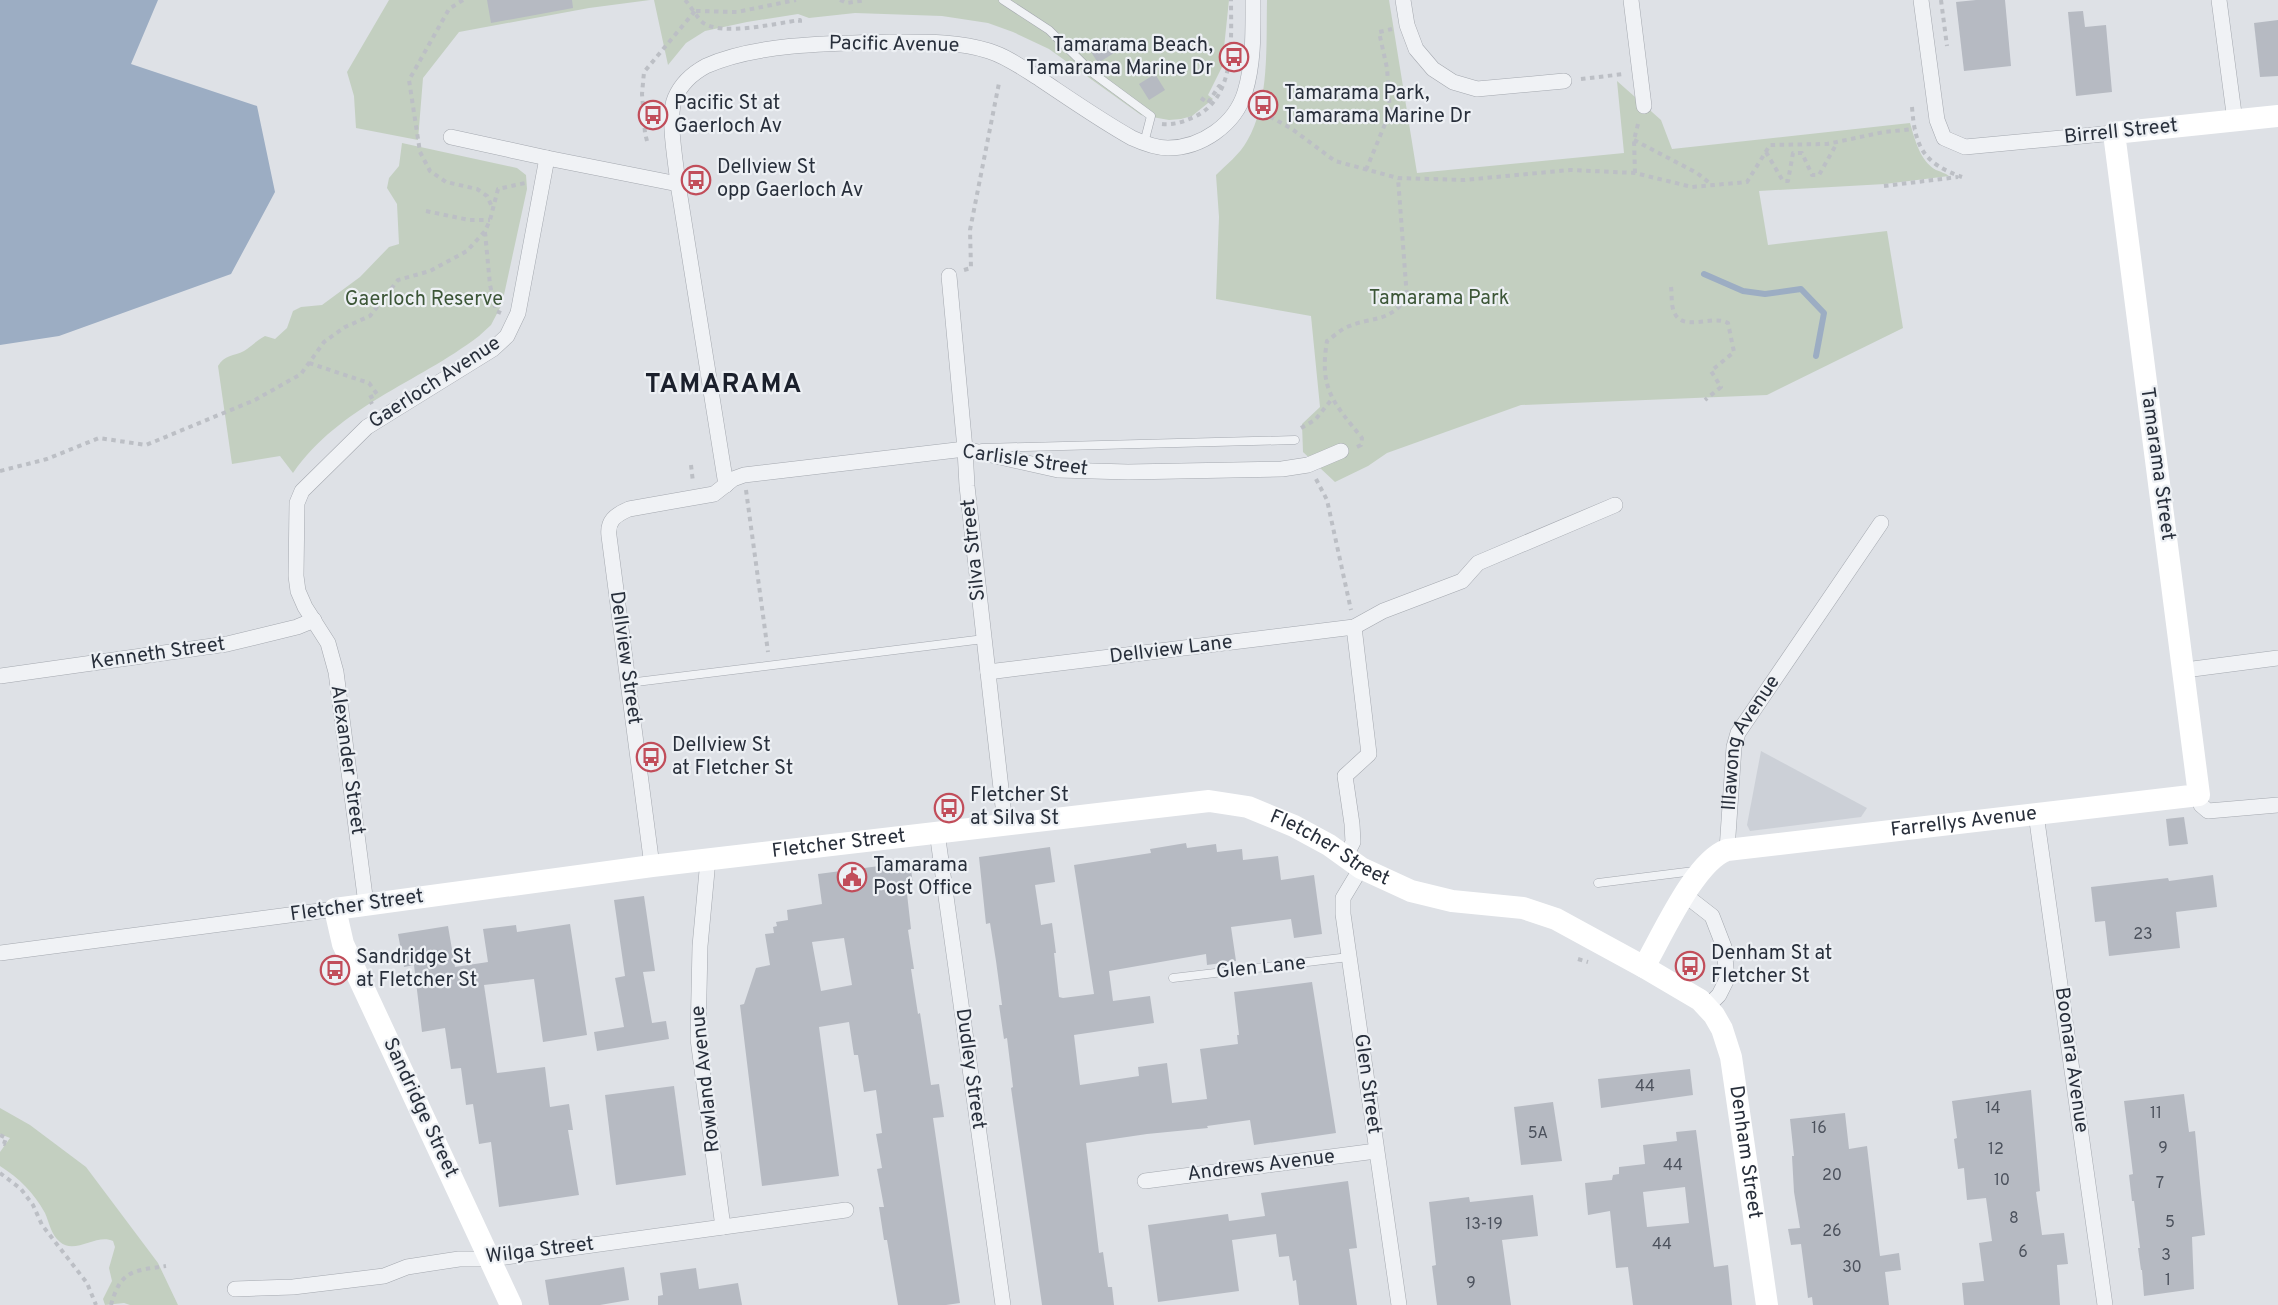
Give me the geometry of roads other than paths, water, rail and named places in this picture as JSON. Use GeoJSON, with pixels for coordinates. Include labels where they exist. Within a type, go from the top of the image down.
{"type":"FeatureCollection","features":[{"type":"Feature","properties":{"kind":"street","name":"Pacific Avenue"},"geometry":{"type":"LineString","coordinates":[[678,184],[672,114],[675,98],[684,83],[705,67],[732,57],[797,46],[867,42],[933,42],[982,49],[1016,64],[1112,126],[1144,143],[1167,148],[1190,145],[1200,141],[1227,121],[1242,100],[1252,59],[1252,0]]}},
{"type":"Feature","properties":{"kind":"street"},"geometry":{"type":"LineString","coordinates":[[1403,0],[1407,25],[1416,49],[1433,69],[1453,82],[1478,89],[1564,81]]}},
{"type":"Feature","properties":{"kind":"street"},"geometry":{"type":"LineString","coordinates":[[1631,0],[1644,106]]}},
{"type":"Feature","properties":{"kind":"street","name":"Birrell Street"},"geometry":{"type":"LineString","coordinates":[[1921,0],[1940,130],[1944,138],[1965,147],[2278,116]]}},
{"type":"Feature","properties":{"kind":"street"},"geometry":{"type":"LineString","coordinates":[[2219,0],[2235,121]]}},
{"type":"Feature","properties":{"kind":"street","name":"Tamarama Street"},"geometry":{"type":"LineString","coordinates":[[2114,133],[2199,795]]}},
{"type":"Feature","properties":{"kind":"street"},"geometry":{"type":"LineString","coordinates":[[451,137],[678,184],[726,485]]}},
{"type":"Feature","properties":{"kind":"street","name":"Gaerloch Avenue"},"geometry":{"type":"LineString","coordinates":[[314,620],[301,600],[296,576],[297,503],[302,491],[367,427],[493,349],[507,336],[518,313],[548,158]]}},
{"type":"Feature","properties":{"kind":"street","name":"Silva Street"},"geometry":{"type":"LineString","coordinates":[[949,276],[967,486],[1005,824]]}},
{"type":"Feature","properties":{"kind":"street","name":"Carlisle Street"},"geometry":{"type":"LineString","coordinates":[[610,522],[618,514],[628,510],[714,494],[733,479],[744,475],[965,449],[1058,470],[1128,472],[1282,469],[1308,465],[1341,451]]}},
{"type":"Feature","properties":{"kind":"street"},"geometry":{"type":"LineString","coordinates":[[1354,627],[1383,611],[1462,581],[1478,563],[1615,505]]}},
{"type":"Feature","properties":{"kind":"street","name":"Dellview Street"},"geometry":{"type":"LineString","coordinates":[[610,522],[609,536],[652,866]]}},
{"type":"Feature","properties":{"kind":"street","name":"Illawong Avenue"},"geometry":{"type":"LineString","coordinates":[[1727,850],[1734,747],[1738,733],[1881,523]]}},
{"type":"Feature","properties":{"kind":"street","name":"Kenneth Street"},"geometry":{"type":"LineString","coordinates":[[0,676],[227,644],[297,627],[314,620]]}},
{"type":"Feature","properties":{"kind":"street","name":"Alexander Street"},"geometry":{"type":"LineString","coordinates":[[314,620],[328,643],[336,672],[366,904]]}},
{"type":"Feature","properties":{"kind":"street","name":"Dellview Lane"},"geometry":{"type":"LineString","coordinates":[[988,672],[1354,627]]}},
{"type":"Feature","properties":{"kind":"street","name":"Glen Street"},"geometry":{"type":"LineString","coordinates":[[1354,627],[1369,754],[1345,776],[1352,824],[1354,862],[1343,898],[1343,914],[1399,1305]]}},
{"type":"Feature","properties":{"kind":"street"},"geometry":{"type":"LineString","coordinates":[[2184,670],[2278,658]]}},
{"type":"Feature","properties":{"kind":"street"},"geometry":{"type":"LineString","coordinates":[[2199,795],[2201,805],[2208,811],[2278,805]]}},
{"type":"Feature","properties":{"kind":"street","name":"Farrellys Avenue"},"geometry":{"type":"LineString","coordinates":[[1727,850],[2199,795]]}},
{"type":"Feature","properties":{"kind":"street","name":"Fletcher Street"},"geometry":{"type":"LineString","coordinates":[[0,953],[652,866],[1190,802],[1226,802],[1248,807],[1294,826],[1398,887],[1431,898],[1508,905],[1540,913],[1556,919],[1644,967]]}},
{"type":"Feature","properties":{"kind":"street","name":"Boonara Avenue"},"geometry":{"type":"LineString","coordinates":[[2036,814],[2106,1305]]}},
{"type":"Feature","properties":{"kind":"street","name":"Dudley Street"},"geometry":{"type":"LineString","coordinates":[[937,832],[1003,1305]]}},
{"type":"Feature","properties":{"kind":"street"},"geometry":{"type":"LineString","coordinates":[[1644,967],[1700,870],[1717,853],[1727,850]]}},
{"type":"Feature","properties":{"kind":"street","name":"Rowland Avenue"},"geometry":{"type":"LineString","coordinates":[[708,860],[700,946],[698,1039],[723,1227]]}},
{"type":"Feature","properties":{"kind":"street"},"geometry":{"type":"LineString","coordinates":[[1685,895],[1712,915],[1724,947],[1727,979],[1719,995],[1707,1007]]}},
{"type":"Feature","properties":{"kind":"street","name":"Sandridge Street"},"geometry":{"type":"LineString","coordinates":[[335,909],[344,944],[511,1305]]}},
{"type":"Feature","properties":{"kind":"street","name":"Denham Street"},"geometry":{"type":"LineString","coordinates":[[1644,967],[1700,1000],[1722,1029],[1731,1057],[1767,1305]]}},
{"type":"Feature","properties":{"kind":"street","name":"Andrews Avenue"},"geometry":{"type":"LineString","coordinates":[[1145,1181],[1376,1151]]}},
{"type":"Feature","properties":{"kind":"street","name":"Wilga Street"},"geometry":{"type":"LineString","coordinates":[[235,1289],[293,1287],[384,1276],[407,1267],[459,1259],[491,1259],[846,1210]]}},
{"type":"Feature","properties":{"kind":"lane"},"geometry":{"type":"LineString","coordinates":[[1003,0],[1049,30],[1094,74],[1151,116],[1144,143]]}},
{"type":"Feature","properties":{"kind":"lane"},"geometry":{"type":"LineString","coordinates":[[965,449],[1295,440]]}},
{"type":"Feature","properties":{"kind":"lane"},"geometry":{"type":"LineString","coordinates":[[628,683],[984,639]]}},
{"type":"Feature","properties":{"kind":"lane"},"geometry":{"type":"LineString","coordinates":[[1598,883],[1700,870]]}},
{"type":"Feature","properties":{"kind":"lane","name":"Glen Lane"},"geometry":{"type":"LineString","coordinates":[[1173,978],[1349,957]]}},
{"type":"Feature","properties":{"kind":"water"},"geometry":{"type":"Polygon","coordinates":[[[0,0],[158,0],[131,64],[257,106],[275,192],[231,274],[59,336],[0,345],[0,0]]]}},
{"type":"Feature","properties":{"kind":"waterway"},"geometry":{"type":"LineString","coordinates":[[1704,274],[1743,291],[1765,294],[1801,289],[1824,313],[1816,356]]}},
{"type":"Feature","properties":{"kind":"place","name":"Tamarama Beach, Tamarama Marine Dr"},"geometry":{"type":"Point","coordinates":[1234,57]}},
{"type":"Feature","properties":{"kind":"place","name":"Tamarama Park, Tamarama Marine Dr"},"geometry":{"type":"Point","coordinates":[1263,105]}},
{"type":"Feature","properties":{"kind":"place","name":"Pacific St at Gaerloch Av"},"geometry":{"type":"Point","coordinates":[653,115]}},
{"type":"Feature","properties":{"kind":"place","name":"Dellview St opp Gaerloch Av"},"geometry":{"type":"Point","coordinates":[696,180]}},
{"type":"Feature","properties":{"kind":"place","name":"Dellview St at Fletcher St"},"geometry":{"type":"Point","coordinates":[651,757]}},
{"type":"Feature","properties":{"kind":"place","name":"Fletcher St at Silva St"},"geometry":{"type":"Point","coordinates":[949,808]}},
{"type":"Feature","properties":{"kind":"place","name":"Tamarama Post Office"},"geometry":{"type":"Point","coordinates":[852,877]}},
{"type":"Feature","properties":{"kind":"place","name":"Denham St at Fletcher St"},"geometry":{"type":"Point","coordinates":[1690,966]}},
{"type":"Feature","properties":{"kind":"place","name":"Sandridge St at Fletcher St"},"geometry":{"type":"Point","coordinates":[335,970]}},
{"type":"Feature","properties":{"kind":"district","name":"TAMARAMA"},"geometry":{"type":"Point","coordinates":[724,385]}},
{"type":"Feature","properties":{"kind":"park label","name":"Tamarama Park"},"geometry":{"type":"Point","coordinates":[1439,299]}},
{"type":"Feature","properties":{"kind":"park label","name":"Gaerloch Reserve"},"geometry":{"type":"Point","coordinates":[424,300]}}]}
